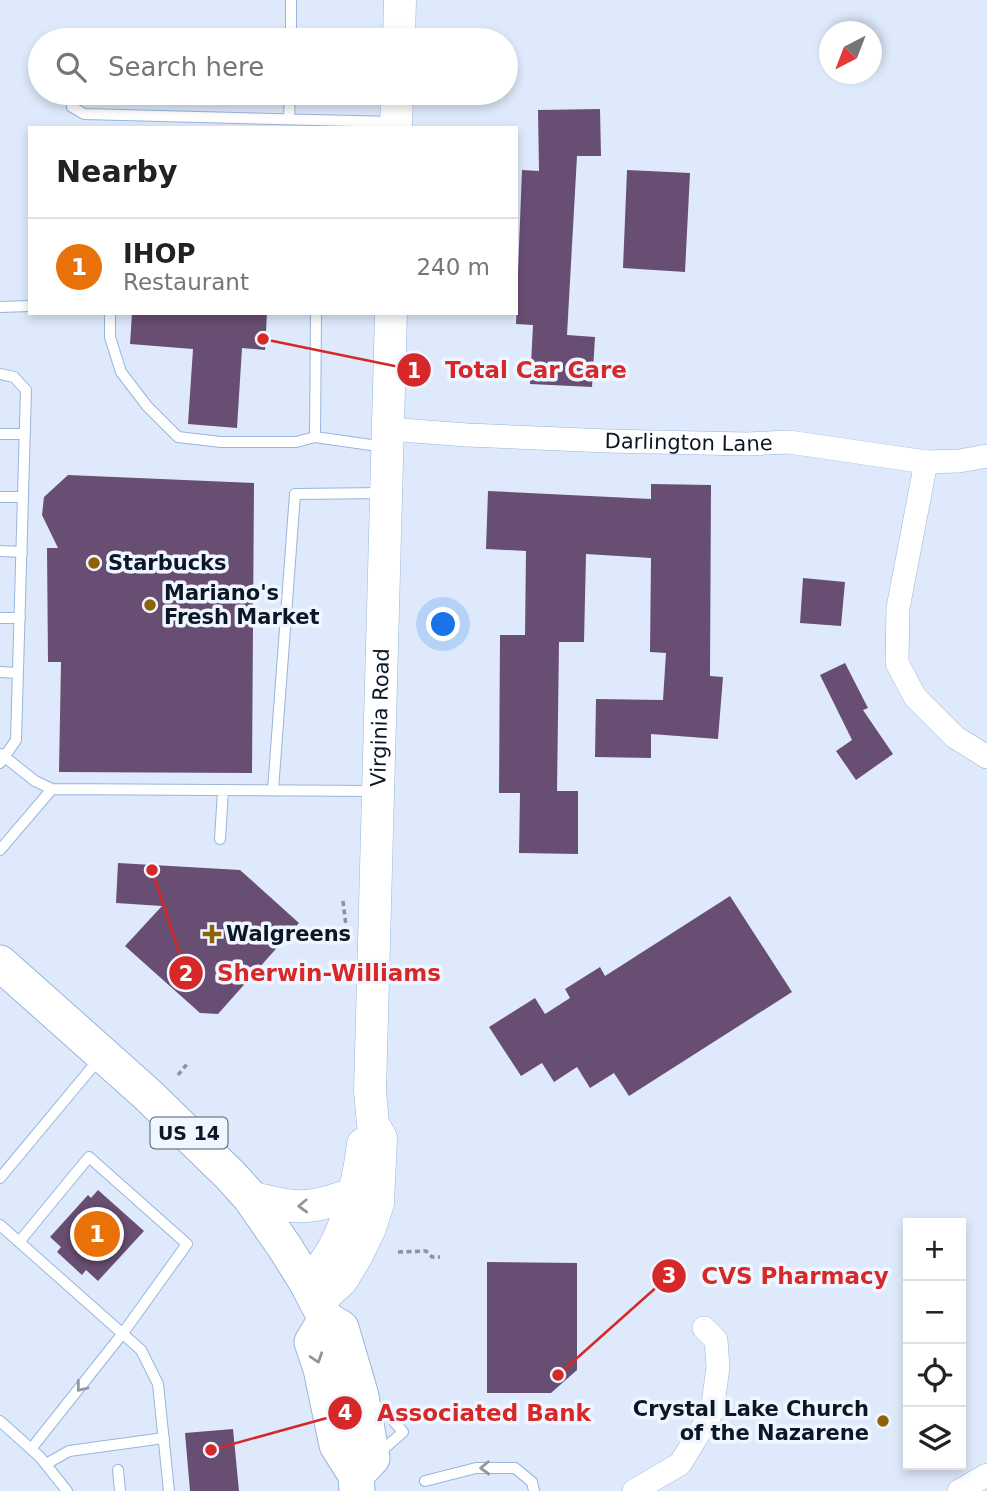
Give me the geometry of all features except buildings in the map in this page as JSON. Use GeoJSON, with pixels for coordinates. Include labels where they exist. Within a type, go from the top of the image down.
{"type":"FeatureCollection","features":[{"type":"Feature","properties":{"kind":"main road","name":"US 14"},"geometry":{"type":"LineString","coordinates":[[0,963],[197,1140],[250,1197],[317,1300],[341,1328],[361,1396],[362,1475]]}},
{"type":"Feature","properties":{"kind":"main road","name":"US 14"},"geometry":{"type":"LineString","coordinates":[[317,1300],[312,1342],[321,1369],[337,1445],[362,1475]]}},
{"type":"Feature","properties":{"kind":"street"},"geometry":{"type":"LineString","coordinates":[[399,28],[400,0]]}},
{"type":"Feature","properties":{"kind":"street","name":"Virginia Road"},"geometry":{"type":"LineString","coordinates":[[317,1300],[341,1279],[357,1255],[378,1203],[381,1138],[373,1124],[370,1091],[391,315]]}},
{"type":"Feature","properties":{"kind":"street","name":"Darlington Lane"},"geometry":{"type":"LineString","coordinates":[[388,438],[467,435],[747,444],[789,442],[926,462],[959,461],[987,456]]}},
{"type":"Feature","properties":{"kind":"street"},"geometry":{"type":"LineString","coordinates":[[926,462],[898,608],[897,663],[915,697],[955,737],[987,757]]}},
{"type":"Feature","properties":{"kind":"street","name":"Virginia Road"},"geometry":{"type":"LineString","coordinates":[[317,1300],[318,1273],[327,1261],[355,1193],[364,1134],[373,1124]]}},
{"type":"Feature","properties":{"kind":"street"},"geometry":{"type":"LineString","coordinates":[[250,1197],[284,1206],[301,1207],[323,1205],[355,1193]]}},
{"type":"Feature","properties":{"kind":"street"},"geometry":{"type":"LineString","coordinates":[[634,1491],[680,1464],[712,1412],[718,1367],[716,1340],[704,1328]]}},
{"type":"Feature","properties":{"kind":"lane"},"geometry":{"type":"LineString","coordinates":[[291,28],[292,0]]}},
{"type":"Feature","properties":{"kind":"lane"},"geometry":{"type":"LineString","coordinates":[[72,105],[84,114],[289,119],[397,114]]}},
{"type":"Feature","properties":{"kind":"lane"},"geometry":{"type":"LineString","coordinates":[[289,119],[290,105]]}},
{"type":"Feature","properties":{"kind":"lane"},"geometry":{"type":"LineString","coordinates":[[0,307],[28,306]]}},
{"type":"Feature","properties":{"kind":"lane"},"geometry":{"type":"LineString","coordinates":[[110,315],[110,337],[121,372],[147,405],[178,437],[246,442],[296,442],[315,437],[388,438]]}},
{"type":"Feature","properties":{"kind":"lane"},"geometry":{"type":"LineString","coordinates":[[315,437],[316,315]]}},
{"type":"Feature","properties":{"kind":"lane"},"geometry":{"type":"LineString","coordinates":[[0,373],[14,377],[26,390],[16,740],[2,758],[35,781],[52,789],[379,791]]}},
{"type":"Feature","properties":{"kind":"lane"},"geometry":{"type":"LineString","coordinates":[[0,434],[25,434]]}},
{"type":"Feature","properties":{"kind":"lane"},"geometry":{"type":"LineString","coordinates":[[273,790],[295,494],[386,493]]}},
{"type":"Feature","properties":{"kind":"lane"},"geometry":{"type":"LineString","coordinates":[[0,497],[23,497]]}},
{"type":"Feature","properties":{"kind":"lane"},"geometry":{"type":"LineString","coordinates":[[0,551],[22,552]]}},
{"type":"Feature","properties":{"kind":"lane"},"geometry":{"type":"LineString","coordinates":[[0,618],[20,618]]}},
{"type":"Feature","properties":{"kind":"lane"},"geometry":{"type":"LineString","coordinates":[[0,672],[18,673]]}},
{"type":"Feature","properties":{"kind":"lane"},"geometry":{"type":"LineString","coordinates":[[0,850],[52,789]]}},
{"type":"Feature","properties":{"kind":"lane"},"geometry":{"type":"LineString","coordinates":[[220,839],[223,790]]}},
{"type":"Feature","properties":{"kind":"lane"},"geometry":{"type":"LineString","coordinates":[[0,1178],[103,1055]]}},
{"type":"Feature","properties":{"kind":"lane"},"geometry":{"type":"LineString","coordinates":[[19,1242],[89,1157],[187,1244],[123,1333],[31,1449]]}},
{"type":"Feature","properties":{"kind":"lane"},"geometry":{"type":"LineString","coordinates":[[0,1225],[142,1350],[158,1384],[169,1491]]}},
{"type":"Feature","properties":{"kind":"lane"},"geometry":{"type":"LineString","coordinates":[[0,1421],[46,1464],[67,1491]]}},
{"type":"Feature","properties":{"kind":"lane"},"geometry":{"type":"LineString","coordinates":[[46,1464],[69,1451],[164,1438]]}},
{"type":"Feature","properties":{"kind":"lane"},"geometry":{"type":"LineString","coordinates":[[425,1480],[476,1468],[515,1468],[532,1482],[534,1491]]}},
{"type":"Feature","properties":{"kind":"lane"},"geometry":{"type":"LineString","coordinates":[[118,1470],[120,1491]]}},
{"type":"Feature","properties":{"kind":"path"},"geometry":{"type":"LineString","coordinates":[[343,901],[346,926]]}},
{"type":"Feature","properties":{"kind":"path"},"geometry":{"type":"LineString","coordinates":[[178,1075],[188,1063]]}},
{"type":"Feature","properties":{"kind":"path"},"geometry":{"type":"LineString","coordinates":[[398,1252],[426,1251],[432,1257],[440,1257]]}},
{"type":"Feature","properties":{"kind":"place","name":"Total Car Care"},"geometry":{"type":"Point","coordinates":[263,339]}},
{"type":"Feature","properties":{"kind":"place","name":"Starbucks"},"geometry":{"type":"Point","coordinates":[94,563]}},
{"type":"Feature","properties":{"kind":"place","name":"Mariano's Fresh Market"},"geometry":{"type":"Point","coordinates":[150,605]}},
{"type":"Feature","properties":{"kind":"place","name":"Sherwin-Williams"},"geometry":{"type":"Point","coordinates":[152,870]}},
{"type":"Feature","properties":{"kind":"place","name":"Walgreens"},"geometry":{"type":"Point","coordinates":[212,934]}},
{"type":"Feature","properties":{"kind":"place","name":"IHOP"},"geometry":{"type":"Point","coordinates":[97,1234]}},
{"type":"Feature","properties":{"kind":"place","name":"CVS Pharmacy"},"geometry":{"type":"Point","coordinates":[558,1375]}},
{"type":"Feature","properties":{"kind":"place","name":"Crystal Lake Church of the Nazarene"},"geometry":{"type":"Point","coordinates":[883,1421]}},
{"type":"Feature","properties":{"kind":"place","name":"Associated Bank"},"geometry":{"type":"Point","coordinates":[211,1450]}}]}
